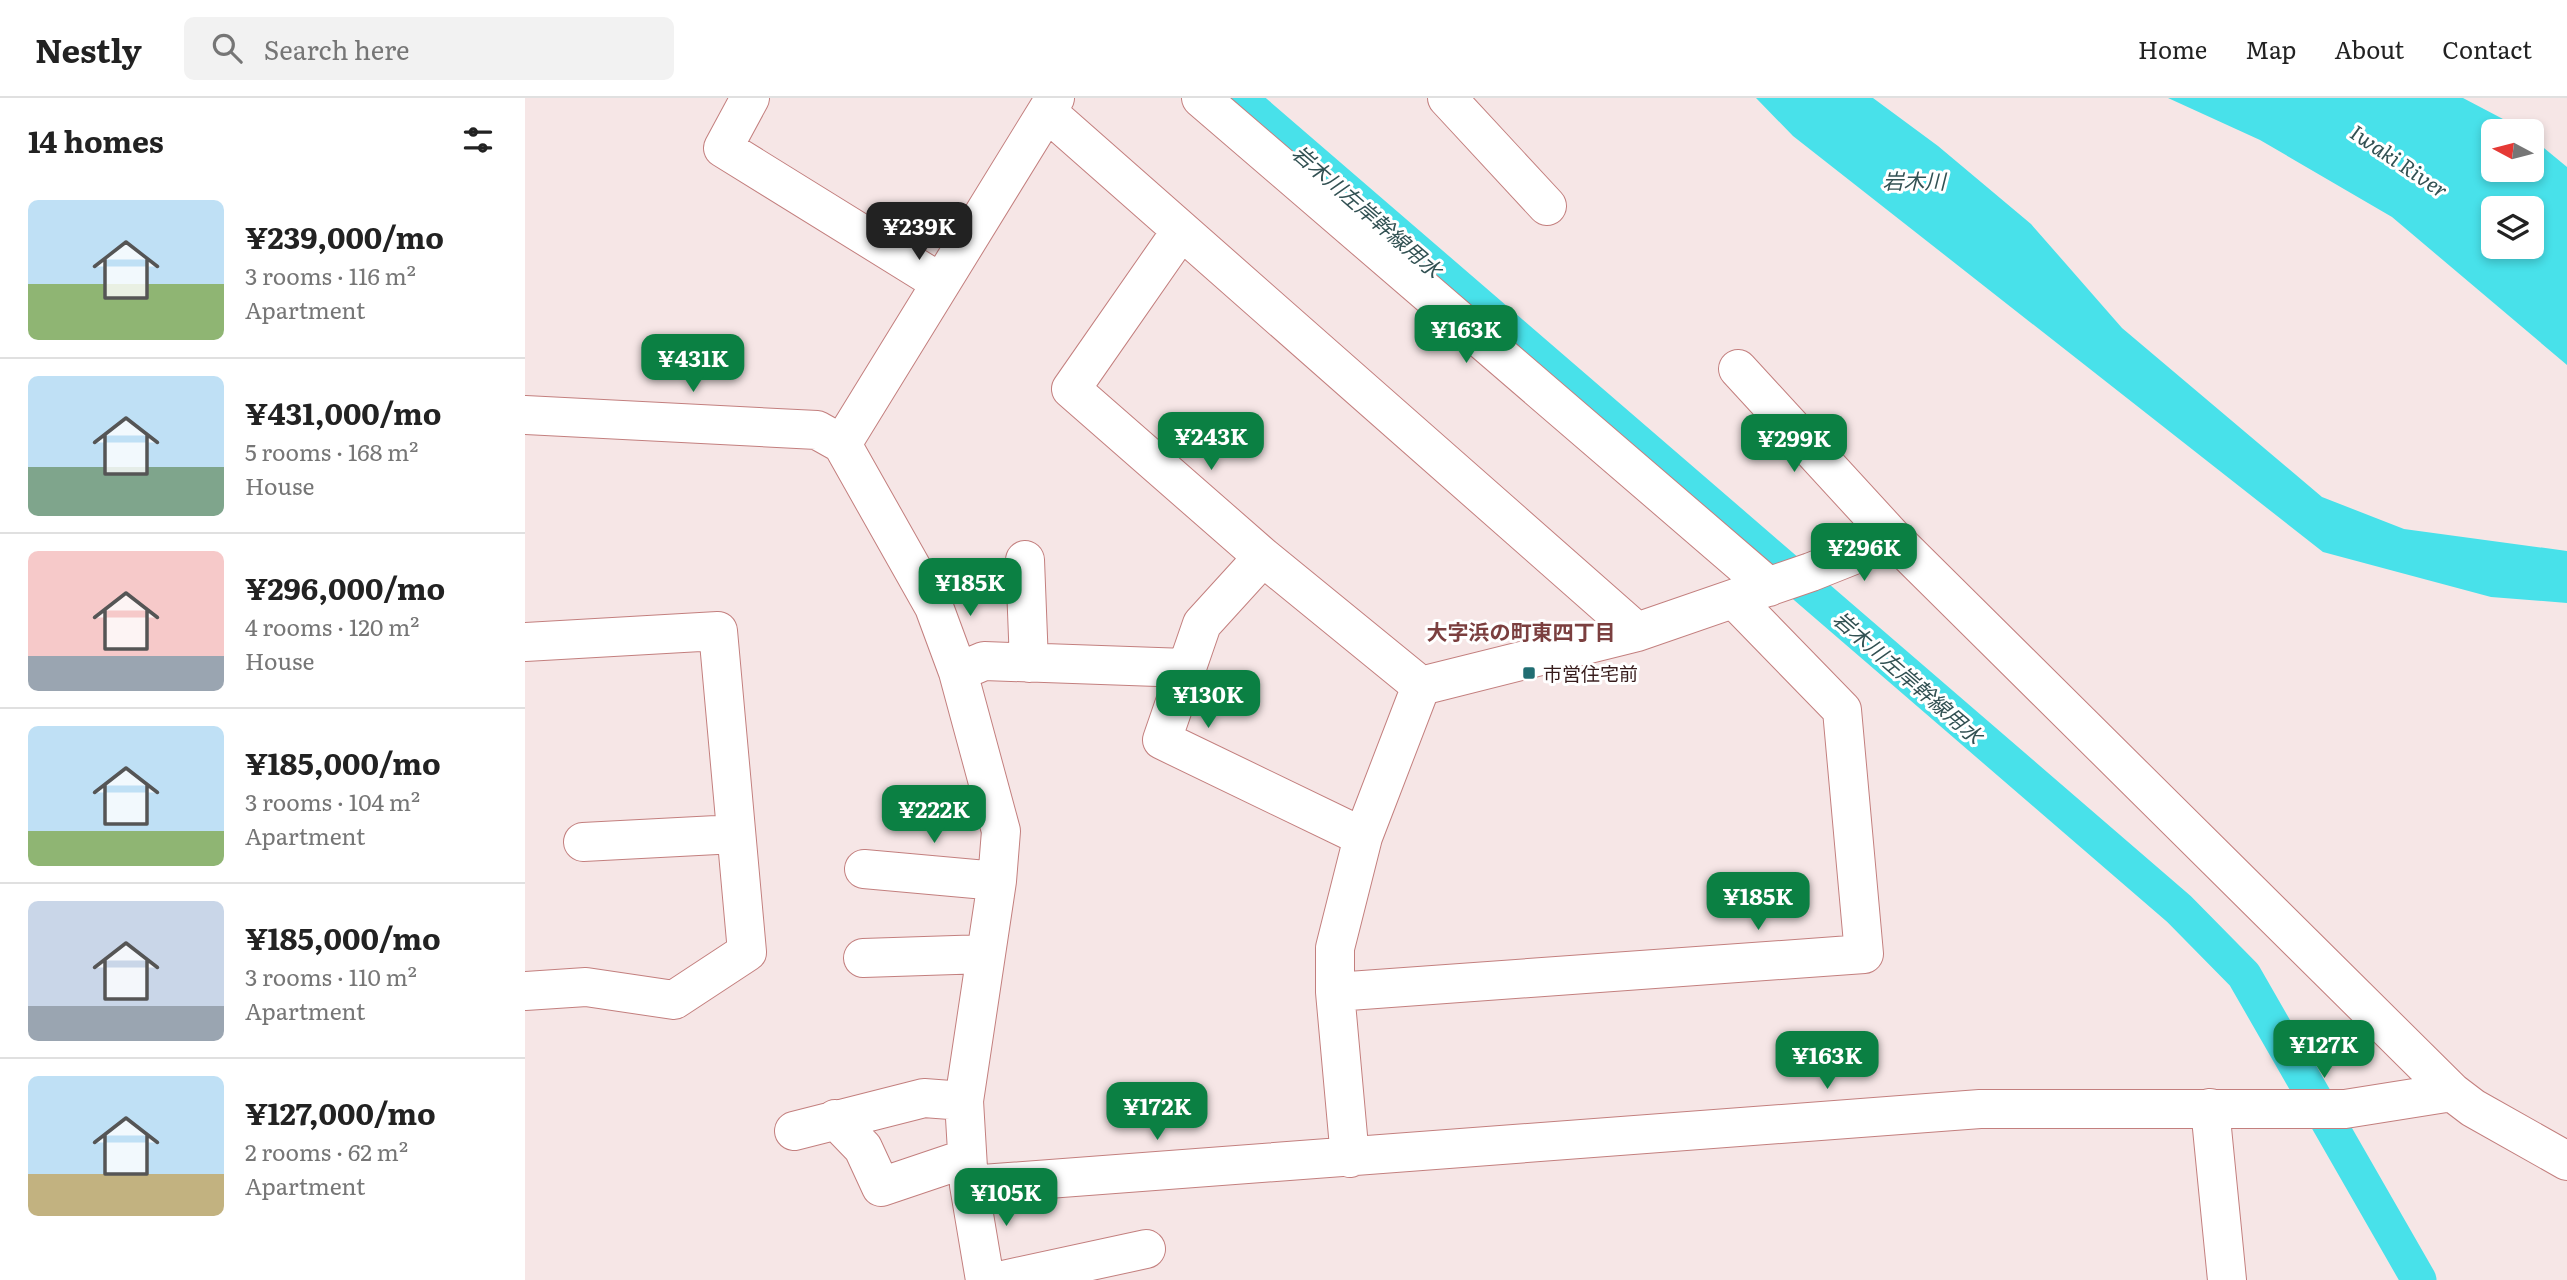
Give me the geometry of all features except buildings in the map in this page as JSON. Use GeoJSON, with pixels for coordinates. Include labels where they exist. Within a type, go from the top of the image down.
{"type":"FeatureCollection","features":[{"type":"Feature","properties":{"kind":"street"},"geometry":{"type":"LineString","coordinates":[[750,98],[723,148],[941,283]]}},
{"type":"Feature","properties":{"kind":"street"},"geometry":{"type":"LineString","coordinates":[[1201,98],[1774,585],[1842,710],[1864,954],[1335,992]]}},
{"type":"Feature","properties":{"kind":"street"},"geometry":{"type":"LineString","coordinates":[[1447,98],[1547,206]]}},
{"type":"Feature","properties":{"kind":"street"},"geometry":{"type":"LineString","coordinates":[[842,444],[1051,105],[1181,231],[1636,632]]}},
{"type":"Feature","properties":{"kind":"street"},"geometry":{"type":"LineString","coordinates":[[1181,231],[1071,389],[1263,557],[1422,686]]}},
{"type":"Feature","properties":{"kind":"street"},"geometry":{"type":"LineString","coordinates":[[1738,369],[1895,539],[2452,1092],[2473,1108],[2567,1161]]}},
{"type":"Feature","properties":{"kind":"street"},"geometry":{"type":"LineString","coordinates":[[525,415],[817,430],[842,444],[934,607],[958,672],[1001,831],[997,881],[964,1101],[968,1172],[985,1280]]}},
{"type":"Feature","properties":{"kind":"street"},"geometry":{"type":"LineString","coordinates":[[1422,686],[1636,632],[1774,585],[1895,539]]}},
{"type":"Feature","properties":{"kind":"street"},"geometry":{"type":"LineString","coordinates":[[1263,557],[1202,624],[1161,740],[1363,837]]}},
{"type":"Feature","properties":{"kind":"street"},"geometry":{"type":"LineString","coordinates":[[1025,560],[1029,663]]}},
{"type":"Feature","properties":{"kind":"street"},"geometry":{"type":"LineString","coordinates":[[525,642],[718,631],[747,952],[674,1000],[586,987],[525,991]]}},
{"type":"Feature","properties":{"kind":"street"},"geometry":{"type":"LineString","coordinates":[[958,672],[984,661],[1187,668]]}},
{"type":"Feature","properties":{"kind":"street"},"geometry":{"type":"LineString","coordinates":[[1350,1158],[1335,992],[1335,948],[1363,837],[1422,686]]}},
{"type":"Feature","properties":{"kind":"street"},"geometry":{"type":"LineString","coordinates":[[583,842],[736,834]]}},
{"type":"Feature","properties":{"kind":"street"},"geometry":{"type":"LineString","coordinates":[[864,869],[997,881]]}},
{"type":"Feature","properties":{"kind":"street"},"geometry":{"type":"LineString","coordinates":[[863,958],[986,954]]}},
{"type":"Feature","properties":{"kind":"street"},"geometry":{"type":"LineString","coordinates":[[835,1119],[863,1148],[881,1186],[968,1172],[1350,1158],[1980,1109],[2345,1109],[2452,1092]]}},
{"type":"Feature","properties":{"kind":"street"},"geometry":{"type":"LineString","coordinates":[[794,1131],[924,1098],[964,1101]]}},
{"type":"Feature","properties":{"kind":"street"},"geometry":{"type":"LineString","coordinates":[[2210,1108],[2227,1280]]}},
{"type":"Feature","properties":{"kind":"street"},"geometry":{"type":"LineString","coordinates":[[1003,1280],[1146,1249]]}},
{"type":"Feature","properties":{"kind":"water","name":"岩木川"},"geometry":{"type":"Polygon","coordinates":[[[1756,98],[1873,98],[1938,146],[2031,224],[2122,328],[2322,497],[2404,529],[2567,551],[2567,603],[2491,597],[2323,552],[1793,136],[1756,98]]]}},
{"type":"Feature","properties":{"kind":"water","name":"Iwaki River"},"geometry":{"type":"Polygon","coordinates":[[[2168,98],[2463,98],[2503,119],[2481,119],[2481,182],[2545,182],[2545,149],[2567,167],[2567,365],[2392,217],[2260,140],[2168,98]]]}},
{"type":"Feature","properties":{"kind":"waterway","name":"岩木川左岸幹線用水"},"geometry":{"type":"LineString","coordinates":[[1239,98],[2179,909],[2244,975],[2419,1280]]}},
{"type":"Feature","properties":{"kind":"place","name":"市営住宅前"},"geometry":{"type":"Point","coordinates":[1529,673]}},
{"type":"Feature","properties":{"kind":"district","name":"大字浜の町東四丁目"},"geometry":{"type":"Point","coordinates":[1521,630]}}]}
